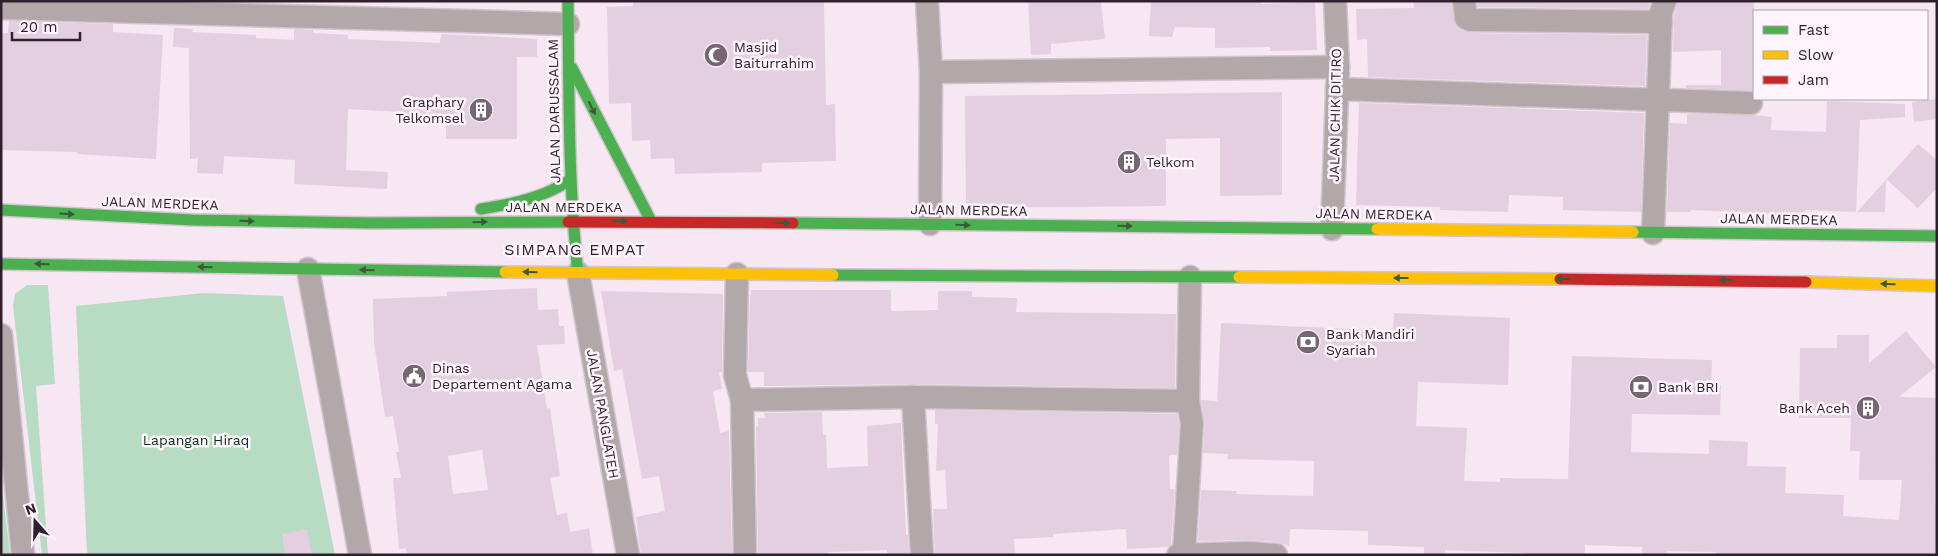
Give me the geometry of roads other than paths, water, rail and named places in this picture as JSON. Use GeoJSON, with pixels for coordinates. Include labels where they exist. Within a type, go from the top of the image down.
{"type":"FeatureCollection","features":[{"type":"Feature","properties":{"kind":"main road","name":"JALAN DARUSSALAM"},"geometry":{"type":"LineString","coordinates":[[568,1],[570,180],[572,221],[578,273]]}},
{"type":"Feature","properties":{"kind":"main road"},"geometry":{"type":"LineString","coordinates":[[570,65],[651,221]]}},
{"type":"Feature","properties":{"kind":"main road"},"geometry":{"type":"LineString","coordinates":[[370,224],[446,215],[531,200],[555,191],[570,180]]}},
{"type":"Feature","properties":{"kind":"main road","name":"JALAN MERDEKA"},"geometry":{"type":"LineString","coordinates":[[1,210],[193,220],[370,224],[651,221],[1937,236]]}},
{"type":"Feature","properties":{"kind":"main road"},"geometry":{"type":"LineString","coordinates":[[1,264],[578,273],[1736,280],[1937,286]]}},
{"type":"Feature","properties":{"kind":"street"},"geometry":{"type":"LineString","coordinates":[[927,1],[931,72],[930,224]]}},
{"type":"Feature","properties":{"kind":"street","name":"JALAN CHIK DITIRO"},"geometry":{"type":"LineString","coordinates":[[1332,229],[1338,67],[1335,1]]}},
{"type":"Feature","properties":{"kind":"street"},"geometry":{"type":"LineString","coordinates":[[1464,1],[1466,18],[1470,20],[1663,11],[1653,232]]}},
{"type":"Feature","properties":{"kind":"street"},"geometry":{"type":"LineString","coordinates":[[1,8],[568,24]]}},
{"type":"Feature","properties":{"kind":"street"},"geometry":{"type":"LineString","coordinates":[[931,72],[1338,67]]}},
{"type":"Feature","properties":{"kind":"street"},"geometry":{"type":"LineString","coordinates":[[1337,89],[1751,103]]}},
{"type":"Feature","properties":{"kind":"street"},"geometry":{"type":"LineString","coordinates":[[308,269],[360,555]]}},
{"type":"Feature","properties":{"kind":"street","name":"JALAN PANGLATEH"},"geometry":{"type":"LineString","coordinates":[[578,273],[628,555]]}},
{"type":"Feature","properties":{"kind":"street"},"geometry":{"type":"LineString","coordinates":[[737,274],[735,375],[742,400],[745,555]]}},
{"type":"Feature","properties":{"kind":"street"},"geometry":{"type":"LineString","coordinates":[[1184,554],[1192,423],[1188,401],[1190,277]]}},
{"type":"Feature","properties":{"kind":"street"},"geometry":{"type":"LineString","coordinates":[[1,335],[23,555]]}},
{"type":"Feature","properties":{"kind":"street"},"geometry":{"type":"LineString","coordinates":[[742,400],[913,397],[1188,401]]}},
{"type":"Feature","properties":{"kind":"street"},"geometry":{"type":"LineString","coordinates":[[913,397],[922,555]]}},
{"type":"Feature","properties":{"kind":"street"},"geometry":{"type":"LineString","coordinates":[[1178,555],[1248,553],[1276,555]]}},
{"type":"Feature","properties":{"kind":"place","name":"Masjid Baiturrahim"},"geometry":{"type":"Point","coordinates":[716,55]}},
{"type":"Feature","properties":{"kind":"place","name":"Graphary Telkomsel"},"geometry":{"type":"Point","coordinates":[481,110]}},
{"type":"Feature","properties":{"kind":"place","name":"Telkom"},"geometry":{"type":"Point","coordinates":[1129,162]}},
{"type":"Feature","properties":{"kind":"place","name":"Bank Mandiri Syariah"},"geometry":{"type":"Point","coordinates":[1308,342]}},
{"type":"Feature","properties":{"kind":"place","name":"Dinas Departement Agama"},"geometry":{"type":"Point","coordinates":[414,376]}},
{"type":"Feature","properties":{"kind":"place","name":"Bank BRI"},"geometry":{"type":"Point","coordinates":[1641,387]}},
{"type":"Feature","properties":{"kind":"place","name":"Bank Aceh"},"geometry":{"type":"Point","coordinates":[1868,408]}},
{"type":"Feature","properties":{"kind":"district","name":"SIMPANG EMPAT"},"geometry":{"type":"Point","coordinates":[575,249]}},
{"type":"Feature","properties":{"kind":"park label","name":"Lapangan Hiraq"},"geometry":{"type":"Point","coordinates":[196,440]}}]}
